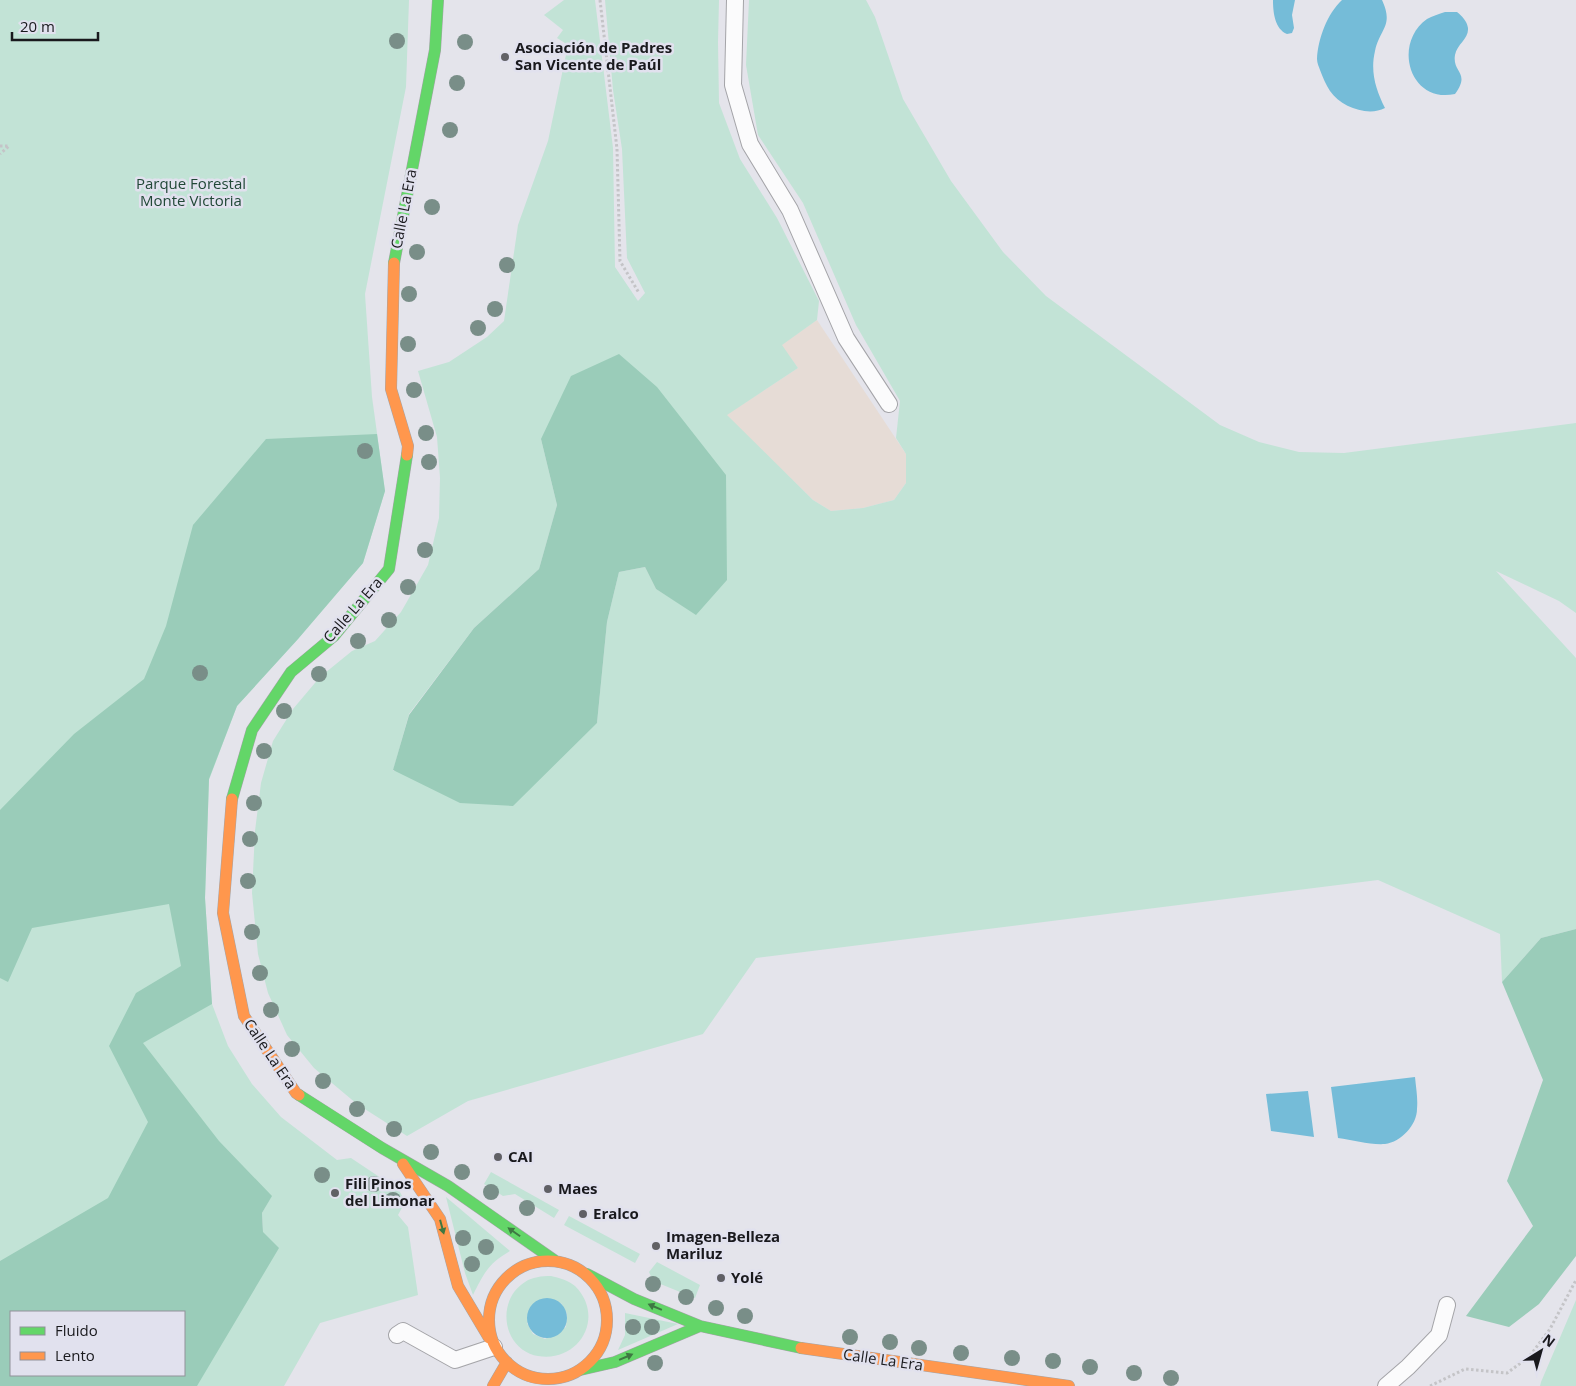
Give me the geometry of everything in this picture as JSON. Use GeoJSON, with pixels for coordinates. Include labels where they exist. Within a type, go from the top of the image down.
{"type":"FeatureCollection","features":[{"type":"Feature","properties":{"kind":"main road","name":"Calle La Era"},"geometry":{"type":"LineString","coordinates":[[438,0],[435,50],[393,268],[391,388],[408,446],[388,569],[334,636],[291,672],[252,730],[232,801],[223,913],[244,1016],[296,1093],[448,1186],[554,1260]]}},
{"type":"Feature","properties":{"kind":"main road"},"geometry":{"type":"LineString","coordinates":[[398,1157],[440,1219],[458,1286],[494,1347],[507,1362],[535,1382],[566,1376],[580,1370],[615,1362],[700,1326]]}},
{"type":"Feature","properties":{"kind":"main road"},"geometry":{"type":"LineString","coordinates":[[494,1347],[488,1326],[488,1309],[498,1286],[513,1270],[532,1262],[554,1260],[571,1265],[587,1274],[598,1286],[605,1304],[608,1317],[601,1347],[592,1360],[580,1370]]}},
{"type":"Feature","properties":{"kind":"main road","name":"Calle La Era"},"geometry":{"type":"LineString","coordinates":[[587,1274],[634,1298],[700,1326],[809,1350],[1069,1386]]}},
{"type":"Feature","properties":{"kind":"main road"},"geometry":{"type":"LineString","coordinates":[[493,1386],[507,1362]]}},
{"type":"Feature","properties":{"kind":"lane"},"geometry":{"type":"LineString","coordinates":[[735,0],[733,85],[750,144],[790,210],[846,338],[889,404]]}},
{"type":"Feature","properties":{"kind":"lane"},"geometry":{"type":"LineString","coordinates":[[1386,1386],[1408,1367],[1439,1335],[1446,1305]]}},
{"type":"Feature","properties":{"kind":"lane"},"geometry":{"type":"LineString","coordinates":[[397,1335],[403,1331],[455,1360],[494,1347]]}},
{"type":"Feature","properties":{"kind":"path"},"geometry":{"type":"LineString","coordinates":[[600,0],[618,149],[620,261],[639,292]]}},
{"type":"Feature","properties":{"kind":"path"},"geometry":{"type":"LineString","coordinates":[[0,146],[8,146],[0,154]]}},
{"type":"Feature","properties":{"kind":"path"},"geometry":{"type":"LineString","coordinates":[[1430,1386],[1465,1369],[1507,1373],[1529,1357],[1550,1329],[1576,1280]]}},
{"type":"Feature","properties":{"kind":"shaded area"},"geometry":{"type":"Polygon","coordinates":[[[817,320],[906,454],[906,483],[894,500],[863,508],[831,511],[813,500],[726,415],[798,368],[781,345],[817,320]]]}},
{"type":"Feature","properties":{"kind":"green space","name":"Parque Forestal Monte Victoria"},"geometry":{"type":"Polygon","coordinates":[[[0,0],[409,0],[406,87],[365,294],[372,397],[385,491],[363,563],[237,706],[209,780],[205,898],[212,1004],[228,1046],[252,1084],[281,1117],[337,1160],[351,1158],[399,1190],[405,1202],[398,1215],[408,1227],[418,1295],[320,1323],[284,1386],[195,1386],[263,1232],[262,1213],[271,1197],[10,1311],[10,1376],[0,1386],[0,0]]]}},
{"type":"Feature","properties":{"kind":"green space"},"geometry":{"type":"Polygon","coordinates":[[[564,0],[595,0],[613,148],[615,267],[638,301],[645,293],[627,258],[622,149],[613,90],[605,0],[719,0],[719,103],[740,159],[777,218],[819,301],[817,320],[782,345],[798,368],[727,415],[813,500],[831,511],[863,508],[894,500],[906,483],[906,454],[896,438],[900,401],[856,325],[803,203],[758,135],[746,65],[749,0],[866,0],[875,17],[903,99],[951,181],[1003,252],[1046,296],[1220,425],[1259,442],[1299,452],[1344,453],[1576,423],[1576,613],[1559,601],[1496,571],[1576,658],[1576,929],[1541,938],[1502,982],[1500,934],[1378,880],[756,958],[703,1034],[468,1101],[407,1136],[357,1104],[314,1068],[287,1035],[268,993],[258,954],[252,893],[255,831],[261,783],[273,741],[293,709],[320,677],[352,651],[375,641],[401,612],[428,565],[439,518],[440,478],[437,437],[418,371],[449,362],[487,337],[504,321],[518,225],[548,141],[568,45],[557,38],[563,30],[544,15],[564,0]],[[541,439],[557,505],[539,569],[474,628],[409,714],[393,771],[597,723],[607,622],[619,572],[645,567],[656,589],[696,614],[541,439]]]}},
{"type":"Feature","properties":{"kind":"green space"},"geometry":{"type":"Polygon","coordinates":[[[619,354],[657,387],[726,475],[727,580],[696,615],[656,589],[645,567],[619,572],[607,622],[597,723],[513,806],[460,803],[393,770],[409,715],[474,628],[539,569],[557,505],[541,439],[571,376],[619,354]]]}},
{"type":"Feature","properties":{"kind":"green space"},"geometry":{"type":"Polygon","coordinates":[[[377,434],[385,491],[363,563],[237,706],[209,779],[205,898],[212,1004],[143,1043],[219,1141],[272,1196],[262,1213],[263,1232],[279,1248],[197,1386],[0,1386],[0,1261],[108,1198],[148,1122],[109,1046],[136,993],[181,966],[169,904],[32,928],[8,982],[0,978],[0,810],[74,734],[144,679],[166,626],[193,525],[266,439],[377,434]]]}},
{"type":"Feature","properties":{"kind":"green space"},"geometry":{"type":"Polygon","coordinates":[[[1576,929],[1576,1256],[1539,1304],[1509,1327],[1466,1316],[1533,1226],[1507,1181],[1543,1080],[1502,982],[1541,938],[1576,929]]]}},
{"type":"Feature","properties":{"kind":"green space"},"geometry":{"type":"Polygon","coordinates":[[[491,1172],[559,1210],[554,1218],[515,1194],[503,1196],[484,1184],[491,1172]]]}},
{"type":"Feature","properties":{"kind":"green space"},"geometry":{"type":"Polygon","coordinates":[[[446,1197],[510,1251],[496,1260],[487,1270],[473,1295],[465,1273],[446,1197]]]}},
{"type":"Feature","properties":{"kind":"green space"},"geometry":{"type":"Polygon","coordinates":[[[569,1216],[640,1254],[635,1263],[564,1225],[569,1216]]]}},
{"type":"Feature","properties":{"kind":"green space"},"geometry":{"type":"Polygon","coordinates":[[[657,1262],[700,1285],[695,1298],[653,1281],[649,1272],[657,1262]]]}},
{"type":"Feature","properties":{"kind":"green space"},"geometry":{"type":"Polygon","coordinates":[[[551,1276],[575,1286],[584,1298],[588,1311],[588,1324],[584,1335],[576,1345],[565,1352],[553,1356],[538,1356],[526,1352],[516,1343],[508,1329],[506,1314],[510,1300],[519,1287],[531,1279],[551,1276]],[[561,1303],[527,1323],[533,1334],[545,1339],[566,1327],[567,1314],[561,1303]]]}},
{"type":"Feature","properties":{"kind":"green space"},"geometry":{"type":"Polygon","coordinates":[[[1576,1300],[1576,1386],[1540,1386],[1541,1382],[1576,1300]]]}},
{"type":"Feature","properties":{"kind":"green space"},"geometry":{"type":"Polygon","coordinates":[[[625,1313],[678,1324],[618,1350],[625,1335],[625,1313]]]}},
{"type":"Feature","properties":{"kind":"water"},"geometry":{"type":"Polygon","coordinates":[[[1273,0],[1295,0],[1292,15],[1294,28],[1292,33],[1287,34],[1283,32],[1277,24],[1273,0]]]}},
{"type":"Feature","properties":{"kind":"water"},"geometry":{"type":"Polygon","coordinates":[[[1342,0],[1382,0],[1385,9],[1387,16],[1385,27],[1377,43],[1373,66],[1375,81],[1385,108],[1378,111],[1363,111],[1341,102],[1329,89],[1318,65],[1317,59],[1321,35],[1332,12],[1342,0]]]}},
{"type":"Feature","properties":{"kind":"water"},"geometry":{"type":"Polygon","coordinates":[[[1445,12],[1457,12],[1467,23],[1468,32],[1455,55],[1456,66],[1461,77],[1459,87],[1455,94],[1439,95],[1427,90],[1417,81],[1411,70],[1409,56],[1410,43],[1416,30],[1427,19],[1445,12]]]}},
{"type":"Feature","properties":{"kind":"water"},"geometry":{"type":"Polygon","coordinates":[[[1415,1077],[1416,1115],[1411,1127],[1397,1140],[1391,1143],[1379,1144],[1338,1138],[1331,1087],[1415,1077]]]}},
{"type":"Feature","properties":{"kind":"water"},"geometry":{"type":"Polygon","coordinates":[[[1308,1091],[1314,1137],[1271,1131],[1266,1094],[1308,1091]]]}},
{"type":"Feature","properties":{"kind":"water"},"geometry":{"type":"Polygon","coordinates":[[[551,1298],[558,1301],[564,1307],[567,1318],[566,1326],[558,1335],[551,1338],[543,1338],[536,1335],[528,1326],[527,1314],[530,1307],[539,1299],[551,1298]]]}},
{"type":"Feature","properties":{"kind":"traffic: fast"},"geometry":{"type":"LineString","coordinates":[[394,263],[435,50],[438,0]]}},
{"type":"Feature","properties":{"kind":"traffic: fast"},"geometry":{"type":"LineString","coordinates":[[232,799],[252,730],[291,672],[334,636],[389,569],[407,455]]}},
{"type":"Feature","properties":{"kind":"traffic: fast"},"geometry":{"type":"LineString","coordinates":[[299,1095],[382,1148],[448,1186],[554,1260]]}},
{"type":"Feature","properties":{"kind":"traffic: fast"},"geometry":{"type":"LineString","coordinates":[[587,1274],[634,1299],[700,1326],[801,1348]]}},
{"type":"Feature","properties":{"kind":"traffic: fast"},"geometry":{"type":"LineString","coordinates":[[580,1370],[615,1362],[700,1326]]}},
{"type":"Feature","properties":{"kind":"traffic: slow"},"geometry":{"type":"LineString","coordinates":[[394,263],[391,389],[408,446],[407,455]]}},
{"type":"Feature","properties":{"kind":"traffic: slow"},"geometry":{"type":"LineString","coordinates":[[232,799],[223,913],[244,1016],[299,1095]]}},
{"type":"Feature","properties":{"kind":"traffic: slow"},"geometry":{"type":"LineString","coordinates":[[403,1164],[440,1219],[458,1286],[489,1338]]}},
{"type":"Feature","properties":{"kind":"traffic: slow"},"geometry":{"type":"LineString","coordinates":[[548,1261],[571,1265],[590,1278],[603,1297],[607,1320],[603,1343],[590,1362],[571,1375],[548,1379],[525,1375],[506,1362],[493,1343],[489,1320],[493,1297],[506,1278],[525,1265],[548,1261]]}},
{"type":"Feature","properties":{"kind":"traffic: slow"},"geometry":{"type":"LineString","coordinates":[[801,1348],[1069,1386]]}},
{"type":"Feature","properties":{"kind":"traffic: slow"},"geometry":{"type":"LineString","coordinates":[[493,1386],[507,1362]]}},
{"type":"Feature","properties":{"kind":"place","name":"Asociación de Padres San Vicente de Paúl"},"geometry":{"type":"Point","coordinates":[505,57]}},
{"type":"Feature","properties":{"kind":"place","name":"CAI"},"geometry":{"type":"Point","coordinates":[498,1157]}},
{"type":"Feature","properties":{"kind":"place","name":"Maes"},"geometry":{"type":"Point","coordinates":[548,1189]}},
{"type":"Feature","properties":{"kind":"place","name":"Fili Pinos del Limonar"},"geometry":{"type":"Point","coordinates":[335,1193]}},
{"type":"Feature","properties":{"kind":"place","name":"Eralco"},"geometry":{"type":"Point","coordinates":[583,1214]}},
{"type":"Feature","properties":{"kind":"place","name":"Imagen-Belleza Mariluz"},"geometry":{"type":"Point","coordinates":[656,1246]}},
{"type":"Feature","properties":{"kind":"place","name":"Yolé"},"geometry":{"type":"Point","coordinates":[721,1278]}}]}
